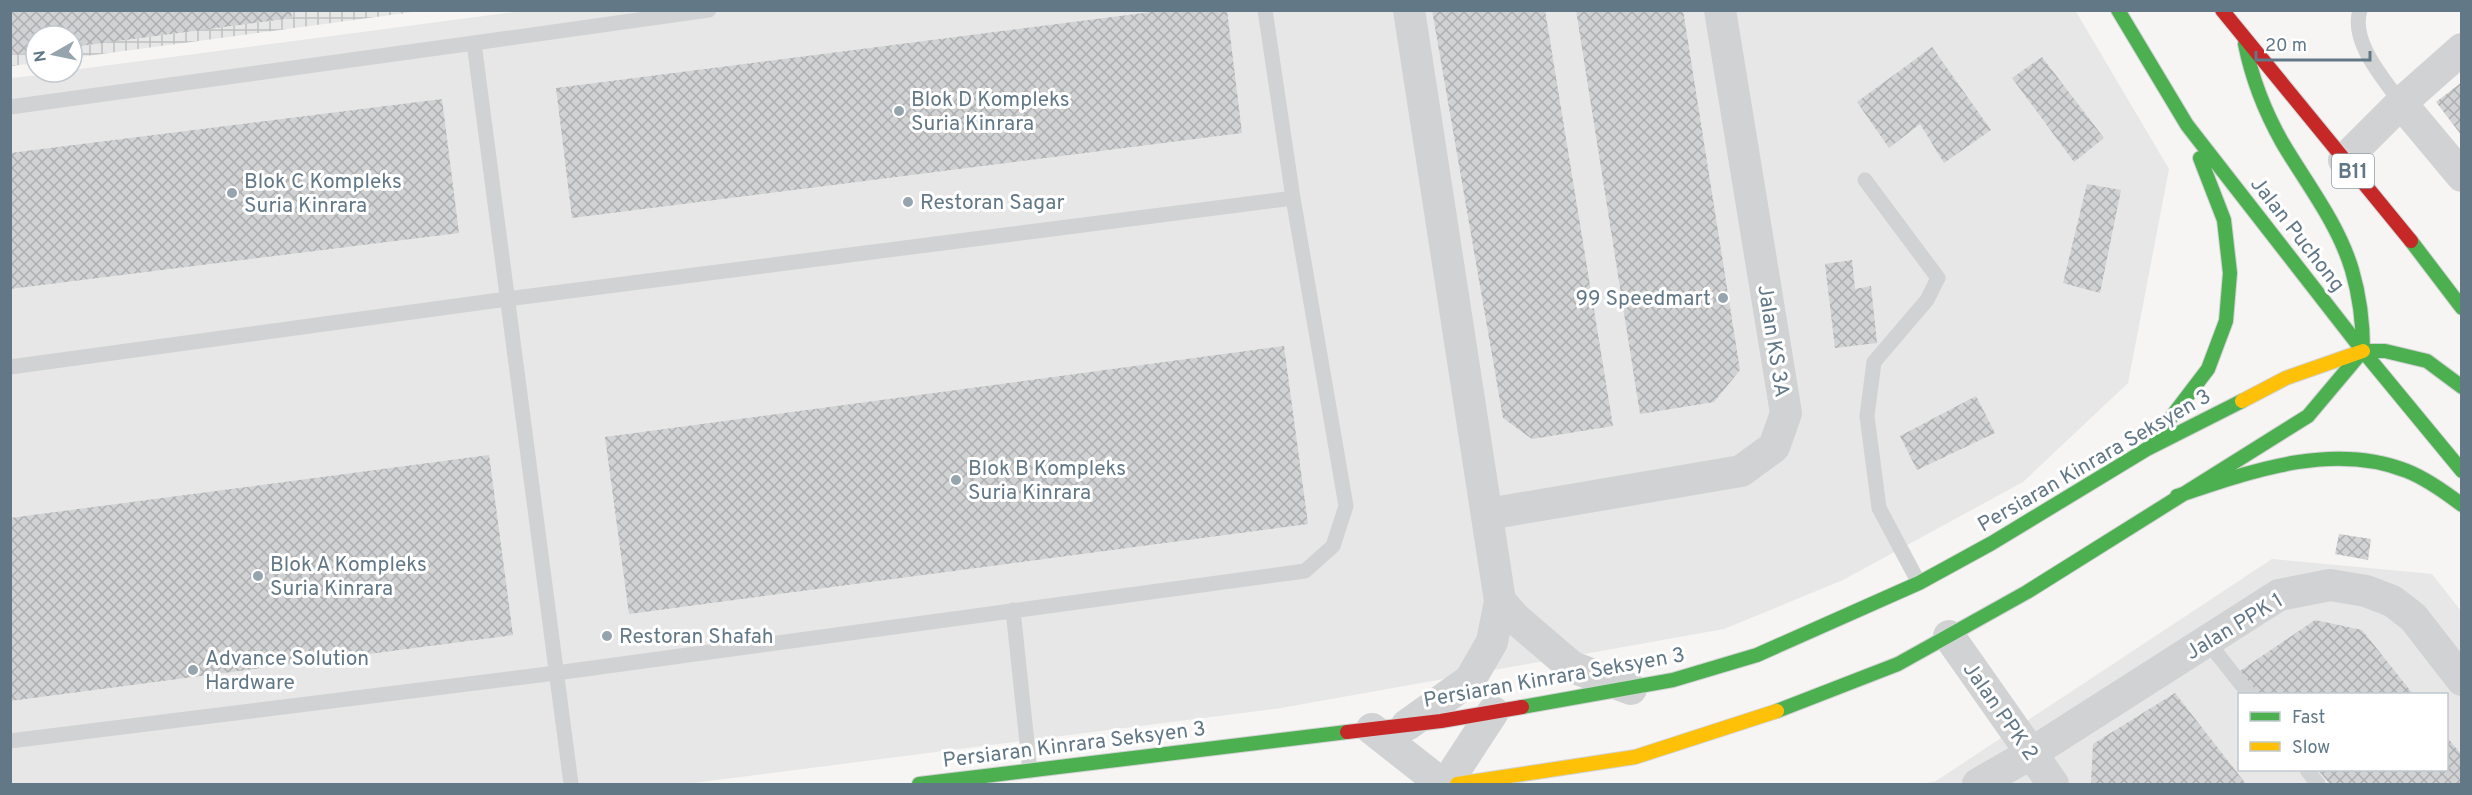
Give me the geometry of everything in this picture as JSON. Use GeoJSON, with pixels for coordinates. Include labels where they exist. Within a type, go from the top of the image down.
{"type":"FeatureCollection","features":[{"type":"Feature","properties":{"kind":"main road","name":"Jalan Puchong"},"geometry":{"type":"LineString","coordinates":[[2118,10],[2187,125],[2362,351],[2462,471]]}},
{"type":"Feature","properties":{"kind":"main road","name":"B11"},"geometry":{"type":"LineString","coordinates":[[2222,10],[2462,308]]}},
{"type":"Feature","properties":{"kind":"main road"},"geometry":{"type":"LineString","coordinates":[[1457,784],[1635,757],[1707,735],[1827,693],[1898,664],[2027,592],[2308,416],[2362,351],[2363,327],[2359,295],[2348,261],[2332,225],[2277,134],[2260,97],[2243,36]]}},
{"type":"Feature","properties":{"kind":"main road"},"geometry":{"type":"LineString","coordinates":[[2147,449],[2208,369],[2226,321],[2230,273],[2224,220],[2187,125]]}},
{"type":"Feature","properties":{"kind":"main road"},"geometry":{"type":"LineString","coordinates":[[2362,351],[2385,351],[2427,361],[2462,387]]}},
{"type":"Feature","properties":{"kind":"main road","name":"Persiaran Kinrara Seksyen 3"},"geometry":{"type":"LineString","coordinates":[[919,784],[1407,725],[1493,712],[1673,680],[1758,655],[1919,583],[1992,543],[2147,449],[2286,378],[2362,351]]}},
{"type":"Feature","properties":{"kind":"main road"},"geometry":{"type":"LineString","coordinates":[[2177,496],[2259,469],[2308,462],[2354,459],[2397,467],[2436,485],[2462,505]]}},
{"type":"Feature","properties":{"kind":"street"},"geometry":{"type":"LineString","coordinates":[[1407,725],[1470,680],[1492,642],[1500,601],[1409,10]]}},
{"type":"Feature","properties":{"kind":"street","name":"Jalan KS 3A"},"geometry":{"type":"LineString","coordinates":[[1488,514],[1741,471],[1774,447],[1786,413],[1719,10]]}},
{"type":"Feature","properties":{"kind":"street"},"geometry":{"type":"LineString","coordinates":[[2344,160],[2401,103],[2462,49]]}},
{"type":"Feature","properties":{"kind":"street"},"geometry":{"type":"LineString","coordinates":[[2401,103],[2462,176]]}},
{"type":"Feature","properties":{"kind":"street","name":"Jalan PPK 1"},"geometry":{"type":"LineString","coordinates":[[1978,784],[2032,769],[2207,641],[2279,595],[2330,585],[2366,591],[2392,601],[2413,616],[2462,680]]}},
{"type":"Feature","properties":{"kind":"street"},"geometry":{"type":"LineString","coordinates":[[1500,601],[1516,619],[1572,668],[1631,689]]}},
{"type":"Feature","properties":{"kind":"street","name":"Jalan PPK 2"},"geometry":{"type":"LineString","coordinates":[[1949,636],[2032,769],[2054,784]]}},
{"type":"Feature","properties":{"kind":"street"},"geometry":{"type":"LineString","coordinates":[[1372,729],[1444,784],[1493,712]]}},
{"type":"Feature","properties":{"kind":"lane"},"geometry":{"type":"LineString","coordinates":[[10,106],[709,10]]}},
{"type":"Feature","properties":{"kind":"lane"},"geometry":{"type":"LineString","coordinates":[[10,741],[556,673],[1305,571],[1333,546],[1346,506],[1293,198],[1265,10]]}},
{"type":"Feature","properties":{"kind":"lane"},"geometry":{"type":"LineString","coordinates":[[2360,10],[2358,19],[2366,55],[2401,103]]}},
{"type":"Feature","properties":{"kind":"lane"},"geometry":{"type":"LineString","coordinates":[[474,43],[571,784]]}},
{"type":"Feature","properties":{"kind":"lane"},"geometry":{"type":"LineString","coordinates":[[1865,180],[1938,278],[1927,300],[1874,362],[1867,416],[1880,508],[1919,583]]}},
{"type":"Feature","properties":{"kind":"lane"},"geometry":{"type":"LineString","coordinates":[[10,367],[507,299],[1293,198]]}},
{"type":"Feature","properties":{"kind":"lane"},"geometry":{"type":"LineString","coordinates":[[1013,610],[1030,771]]}},
{"type":"Feature","properties":{"kind":"lane"},"geometry":{"type":"LineString","coordinates":[[2207,641],[2248,693]]}},
{"type":"Feature","properties":{"kind":"lane"},"geometry":{"type":"LineString","coordinates":[[2308,771],[2318,784]]}},
{"type":"Feature","properties":{"kind":"shaded area"},"geometry":{"type":"Polygon","coordinates":[[[530,10],[2075,10],[2169,169],[2128,383],[2023,482],[1843,580],[1724,629],[1281,708],[685,784],[11,784],[10,78],[24,77],[24,84],[84,84],[84,68],[530,10]]]}},
{"type":"Feature","properties":{"kind":"shaded area"},"geometry":{"type":"Polygon","coordinates":[[[10,11],[420,11],[84,56],[84,24],[24,24],[24,64],[11,66],[10,11]]]}},
{"type":"Feature","properties":{"kind":"shaded area"},"geometry":{"type":"Polygon","coordinates":[[[2272,559],[2432,574],[2461,611],[2461,784],[1920,784],[1936,781],[2272,559]]]}},
{"type":"Feature","properties":{"kind":"building"},"geometry":{"type":"Polygon","coordinates":[[[10,10],[291,10],[292,18],[84,45],[84,24],[24,24],[24,53],[10,55],[10,10]]]}},
{"type":"Feature","properties":{"kind":"building","name":"Blok D Kompleks Suria Kinrara"},"geometry":{"type":"Polygon","coordinates":[[[1167,10],[1227,10],[1242,133],[572,218],[556,88],[1167,10]]]}},
{"type":"Feature","properties":{"kind":"building"},"geometry":{"type":"Polygon","coordinates":[[[1432,10],[1545,10],[1613,426],[1532,439],[1503,418],[1432,10]]]}},
{"type":"Feature","properties":{"kind":"building"},"geometry":{"type":"Polygon","coordinates":[[[1576,10],[1683,10],[1740,370],[1714,402],[1640,414],[1576,10]]]}},
{"type":"Feature","properties":{"kind":"building"},"geometry":{"type":"Polygon","coordinates":[[[1932,47],[1991,130],[1944,163],[1920,124],[1889,148],[1857,102],[1932,47]]]}},
{"type":"Feature","properties":{"kind":"building"},"geometry":{"type":"Polygon","coordinates":[[[2042,57],[2104,138],[2074,162],[2012,78],[2042,57]]]}},
{"type":"Feature","properties":{"kind":"building"},"geometry":{"type":"Polygon","coordinates":[[[2462,82],[2462,136],[2436,102],[2462,82]]]}},
{"type":"Feature","properties":{"kind":"building","name":"Blok C Kompleks Suria Kinrara"},"geometry":{"type":"Polygon","coordinates":[[[442,99],[459,233],[10,289],[10,153],[442,99]]]}},
{"type":"Feature","properties":{"kind":"building"},"geometry":{"type":"Polygon","coordinates":[[[2087,184],[2121,190],[2100,293],[2063,283],[2087,184]]]}},
{"type":"Feature","properties":{"kind":"building"},"geometry":{"type":"Polygon","coordinates":[[[1852,260],[1855,289],[1871,286],[1877,343],[1835,348],[1825,264],[1852,260]]]}},
{"type":"Feature","properties":{"kind":"building","name":"Blok B Kompleks Suria Kinrara"},"geometry":{"type":"Polygon","coordinates":[[[1284,346],[1308,524],[629,614],[605,437],[1284,346]]]}},
{"type":"Feature","properties":{"kind":"building"},"geometry":{"type":"Polygon","coordinates":[[[1976,396],[1995,433],[1917,470],[1900,436],[1976,396]]]}},
{"type":"Feature","properties":{"kind":"building","name":"Blok A Kompleks Suria Kinrara"},"geometry":{"type":"Polygon","coordinates":[[[489,455],[513,635],[10,701],[10,518],[489,455]]]}},
{"type":"Feature","properties":{"kind":"building"},"geometry":{"type":"Polygon","coordinates":[[[2339,534],[2371,539],[2368,560],[2335,554],[2339,534]]]}},
{"type":"Feature","properties":{"kind":"building"},"geometry":{"type":"Polygon","coordinates":[[[2315,620],[2362,630],[2412,693],[2257,693],[2240,671],[2315,620]]]}},
{"type":"Feature","properties":{"kind":"building"},"geometry":{"type":"Polygon","coordinates":[[[2175,693],[2246,784],[2091,784],[2093,744],[2175,693]]]}},
{"type":"Feature","properties":{"kind":"building"},"geometry":{"type":"Polygon","coordinates":[[[2448,738],[2462,755],[2462,784],[2330,784],[2319,771],[2448,771],[2448,738]]]}},
{"type":"Feature","properties":{"kind":"traffic: fast"},"geometry":{"type":"LineString","coordinates":[[2118,10],[2187,125],[2363,351],[2462,471]]}},
{"type":"Feature","properties":{"kind":"traffic: fast"},"geometry":{"type":"LineString","coordinates":[[2245,44],[2259,94],[2270,118],[2282,142],[2321,204],[2346,253],[2359,300],[2363,351]]}},
{"type":"Feature","properties":{"kind":"traffic: fast"},"geometry":{"type":"LineString","coordinates":[[2147,449],[2208,369],[2226,321],[2230,273],[2224,220],[2200,158]]}},
{"type":"Feature","properties":{"kind":"traffic: fast"},"geometry":{"type":"LineString","coordinates":[[2411,241],[2462,308]]}},
{"type":"Feature","properties":{"kind":"traffic: fast"},"geometry":{"type":"LineString","coordinates":[[2363,351],[2385,351],[2427,361],[2462,387]]}},
{"type":"Feature","properties":{"kind":"traffic: fast"},"geometry":{"type":"LineString","coordinates":[[1777,711],[1898,664],[2027,592],[2308,416],[2361,353]]}},
{"type":"Feature","properties":{"kind":"traffic: fast"},"geometry":{"type":"LineString","coordinates":[[1522,707],[1673,680],[1757,655],[1919,583],[1992,543],[2147,449],[2242,401]]}},
{"type":"Feature","properties":{"kind":"traffic: fast"},"geometry":{"type":"LineString","coordinates":[[2177,496],[2291,463],[2320,459],[2350,459],[2379,462],[2407,471],[2429,482],[2462,505]]}},
{"type":"Feature","properties":{"kind":"traffic: fast"},"geometry":{"type":"LineString","coordinates":[[919,784],[1347,732]]}},
{"type":"Feature","properties":{"kind":"traffic: slow"},"geometry":{"type":"LineString","coordinates":[[2242,401],[2286,378],[2363,351]]}},
{"type":"Feature","properties":{"kind":"traffic: slow"},"geometry":{"type":"LineString","coordinates":[[1457,784],[1635,757],[1777,711]]}},
{"type":"Feature","properties":{"kind":"traffic: jam"},"geometry":{"type":"LineString","coordinates":[[2222,10],[2411,241]]}},
{"type":"Feature","properties":{"kind":"traffic: jam"},"geometry":{"type":"LineString","coordinates":[[1347,732],[1441,721],[1522,707]]}},
{"type":"Feature","properties":{"kind":"place","name":"Blok D Kompleks Suria Kinrara"},"geometry":{"type":"Point","coordinates":[899,111]}},
{"type":"Feature","properties":{"kind":"place","name":"Blok C Kompleks Suria Kinrara"},"geometry":{"type":"Point","coordinates":[232,193]}},
{"type":"Feature","properties":{"kind":"place","name":"Restoran Sagar"},"geometry":{"type":"Point","coordinates":[908,202]}},
{"type":"Feature","properties":{"kind":"place","name":"99 Speedmart"},"geometry":{"type":"Point","coordinates":[1723,298]}},
{"type":"Feature","properties":{"kind":"place","name":"Blok B Kompleks Suria Kinrara"},"geometry":{"type":"Point","coordinates":[956,480]}},
{"type":"Feature","properties":{"kind":"place","name":"Blok A Kompleks Suria Kinrara"},"geometry":{"type":"Point","coordinates":[258,576]}},
{"type":"Feature","properties":{"kind":"place","name":"Restoran Shafah"},"geometry":{"type":"Point","coordinates":[607,636]}},
{"type":"Feature","properties":{"kind":"place","name":"Advance Solution Hardware"},"geometry":{"type":"Point","coordinates":[193,670]}}]}
